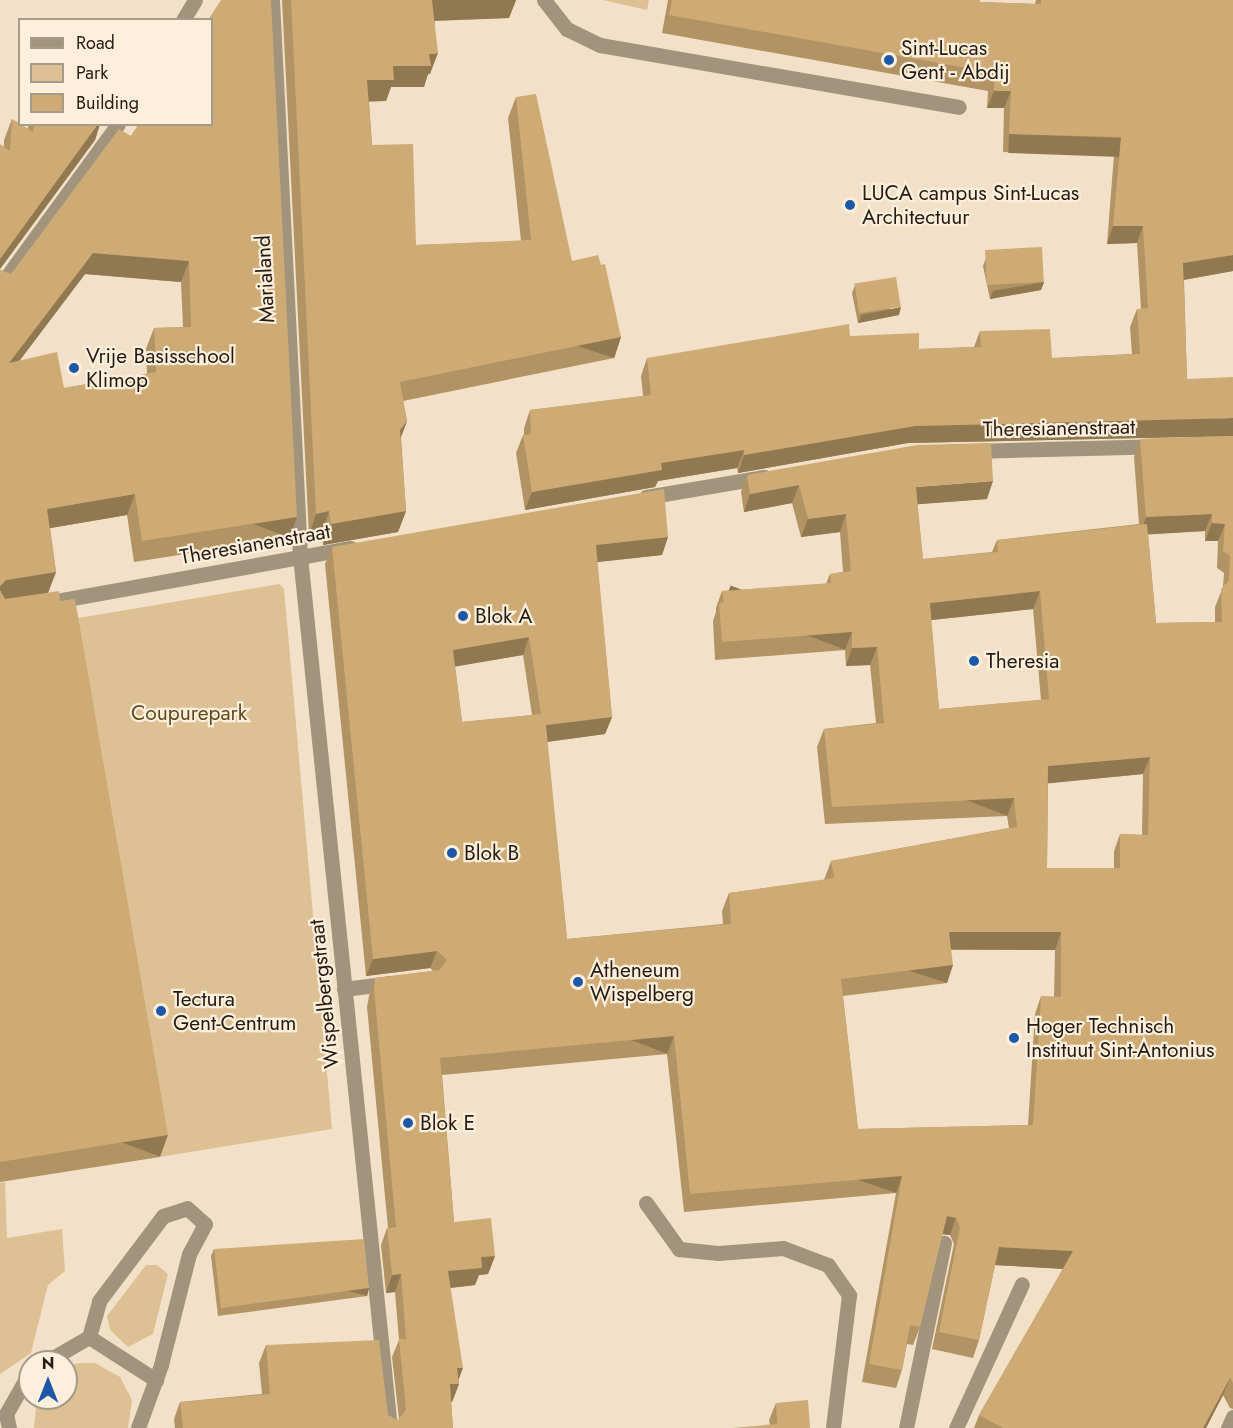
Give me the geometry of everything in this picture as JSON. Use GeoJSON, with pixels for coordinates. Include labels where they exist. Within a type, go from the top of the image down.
{"type":"FeatureCollection","features":[{"type":"Feature","properties":{"kind":"street"},"geometry":{"type":"LineString","coordinates":[[184,18],[195,0]]}},
{"type":"Feature","properties":{"kind":"street","name":"Marialand"},"geometry":{"type":"LineString","coordinates":[[272,0],[300,556]]}},
{"type":"Feature","properties":{"kind":"street"},"geometry":{"type":"LineString","coordinates":[[544,0],[567,29],[600,45],[958,107]]}},
{"type":"Feature","properties":{"kind":"street"},"geometry":{"type":"LineString","coordinates":[[0,286],[117,126]]}},
{"type":"Feature","properties":{"kind":"street","name":"Theresianenstraat"},"geometry":{"type":"LineString","coordinates":[[958,451],[1173,446]]}},
{"type":"Feature","properties":{"kind":"street"},"geometry":{"type":"LineString","coordinates":[[628,500],[781,474]]}},
{"type":"Feature","properties":{"kind":"street","name":"Theresianenstraat"},"geometry":{"type":"LineString","coordinates":[[0,611],[370,544]]}},
{"type":"Feature","properties":{"kind":"street","name":"Wispelbergstraat"},"geometry":{"type":"LineString","coordinates":[[300,556],[390,1428]]}},
{"type":"Feature","properties":{"kind":"street"},"geometry":{"type":"LineString","coordinates":[[344,989],[409,981]]}},
{"type":"Feature","properties":{"kind":"street"},"geometry":{"type":"LineString","coordinates":[[646,1203],[679,1249],[718,1253],[783,1248],[828,1265],[849,1295],[833,1428]]}},
{"type":"Feature","properties":{"kind":"street"},"geometry":{"type":"LineString","coordinates":[[67,1350],[89,1337],[99,1301],[163,1216],[187,1208],[205,1224],[189,1254],[156,1380],[138,1428]]}},
{"type":"Feature","properties":{"kind":"street"},"geometry":{"type":"LineString","coordinates":[[906,1428],[944,1243]]}},
{"type":"Feature","properties":{"kind":"street"},"geometry":{"type":"LineString","coordinates":[[956,1428],[1022,1284]]}},
{"type":"Feature","properties":{"kind":"street"},"geometry":{"type":"LineString","coordinates":[[89,1337],[156,1380]]}},
{"type":"Feature","properties":{"kind":"street"},"geometry":{"type":"LineString","coordinates":[[5,1418],[18,1394]]}},
{"type":"Feature","properties":{"kind":"street"},"geometry":{"type":"LineString","coordinates":[[1228,1428],[1233,1417]]}},
{"type":"Feature","properties":{"kind":"green space"},"geometry":{"type":"Polygon","coordinates":[[[603,0],[649,0],[647,10],[603,0]]]}},
{"type":"Feature","properties":{"kind":"green space","name":"Coupurepark"},"geometry":{"type":"Polygon","coordinates":[[[279,584],[284,589],[332,1129],[160,1157],[67,620],[279,584]]]}},
{"type":"Feature","properties":{"kind":"green space"},"geometry":{"type":"Polygon","coordinates":[[[5,1182],[7,1238],[62,1229],[65,1271],[48,1285],[32,1350],[18,1350],[18,1362],[0,1374],[0,1183],[5,1182]]]}},
{"type":"Feature","properties":{"kind":"green space"},"geometry":{"type":"Polygon","coordinates":[[[146,1265],[157,1265],[168,1274],[153,1334],[128,1347],[110,1330],[107,1316],[146,1265]]]}},
{"type":"Feature","properties":{"kind":"green space"},"geometry":{"type":"Polygon","coordinates":[[[78,1363],[95,1363],[120,1377],[132,1400],[128,1428],[34,1428],[36,1410],[78,1410],[78,1363]]]}},
{"type":"Feature","properties":{"kind":"building"},"geometry":{"type":"Polygon","coordinates":[[[221,0],[271,0],[297,517],[142,541],[135,494],[47,509],[56,572],[6,580],[0,586],[0,270],[11,274],[119,129],[131,136],[138,126],[213,126],[213,18],[209,18],[221,0]],[[93,253],[9,363],[57,352],[64,388],[156,372],[154,328],[191,327],[189,261],[93,253]]]}},
{"type":"Feature","properties":{"kind":"building"},"geometry":{"type":"Polygon","coordinates":[[[291,0],[432,0],[438,53],[429,54],[431,66],[393,66],[394,80],[367,80],[372,145],[413,144],[416,245],[531,240],[516,97],[536,94],[572,261],[598,255],[601,265],[605,264],[621,337],[400,382],[407,421],[400,430],[406,511],[331,524],[329,511],[316,514],[291,0]]]}},
{"type":"Feature","properties":{"kind":"building"},"geometry":{"type":"Polygon","coordinates":[[[672,0],[980,0],[980,2],[1041,4],[1041,0],[1233,0],[1233,255],[1183,263],[1187,379],[1233,377],[1233,418],[915,426],[744,455],[744,450],[661,463],[662,470],[532,492],[523,435],[531,434],[530,410],[651,395],[647,358],[849,324],[850,336],[919,333],[919,349],[981,347],[980,331],[1050,329],[1052,358],[1140,354],[1137,309],[1148,308],[1143,226],[1113,226],[1121,137],[1009,134],[1011,91],[994,91],[995,73],[669,15],[672,0]]]}},
{"type":"Feature","properties":{"kind":"building"},"geometry":{"type":"Polygon","coordinates":[[[12,119],[18,123],[18,126],[23,126],[33,132],[34,126],[97,126],[0,259],[0,144],[10,151],[12,119]]]}},
{"type":"Feature","properties":{"kind":"building"},"geometry":{"type":"Polygon","coordinates":[[[1042,247],[1044,282],[987,285],[985,250],[1042,247]]]}},
{"type":"Feature","properties":{"kind":"building"},"geometry":{"type":"Polygon","coordinates":[[[896,277],[901,307],[859,313],[855,284],[896,277]]]}},
{"type":"Feature","properties":{"kind":"building"},"geometry":{"type":"Polygon","coordinates":[[[1233,436],[1233,1383],[1230,1378],[1203,1428],[1003,1428],[979,1415],[1073,1251],[999,1247],[979,1340],[939,1332],[960,1227],[956,1218],[947,1216],[920,1327],[910,1325],[902,1370],[869,1364],[902,1176],[690,1194],[674,1036],[440,1058],[454,1222],[491,1218],[495,1256],[481,1257],[482,1268],[448,1271],[463,1368],[457,1368],[459,1384],[450,1384],[453,1428],[183,1428],[180,1402],[270,1394],[266,1345],[379,1340],[388,1415],[398,1420],[406,1410],[399,1339],[406,1339],[401,1274],[392,1275],[387,1228],[396,1227],[374,989],[375,978],[439,970],[447,960],[437,951],[373,959],[332,547],[664,489],[668,537],[596,545],[612,717],[546,725],[567,939],[731,924],[729,893],[834,878],[831,861],[1017,827],[1014,798],[832,807],[824,729],[884,723],[877,647],[852,648],[852,632],[722,642],[719,604],[724,602],[722,591],[831,583],[830,574],[851,571],[846,514],[808,519],[799,485],[750,494],[747,475],[917,445],[991,443],[993,481],[916,487],[923,559],[998,552],[997,540],[1147,524],[1156,623],[1222,622],[1221,589],[1229,580],[1230,556],[1223,551],[1225,524],[1212,523],[1212,514],[1146,517],[1140,439],[1233,436]],[[1040,591],[930,603],[939,709],[1049,699],[1040,591]],[[529,637],[453,650],[462,722],[541,714],[529,637]],[[1150,757],[1048,766],[1047,868],[1120,868],[1120,834],[1148,835],[1150,757]],[[949,932],[953,965],[841,979],[858,1129],[1033,1125],[1041,996],[1061,997],[1061,932],[949,932]]]}},
{"type":"Feature","properties":{"kind":"building"},"geometry":{"type":"Polygon","coordinates":[[[0,590],[5,599],[59,591],[60,601],[75,599],[168,1135],[0,1162],[0,590]]]}},
{"type":"Feature","properties":{"kind":"building"},"geometry":{"type":"Polygon","coordinates":[[[364,1239],[369,1288],[221,1308],[214,1249],[364,1239]]]}},
{"type":"Feature","properties":{"kind":"building"},"geometry":{"type":"Polygon","coordinates":[[[808,1400],[810,1428],[732,1428],[777,1424],[776,1403],[808,1400]]]}},
{"type":"Feature","properties":{"kind":"place","name":"Sint-Lucas Gent - Abdij"},"geometry":{"type":"Point","coordinates":[889,60]}},
{"type":"Feature","properties":{"kind":"place","name":"LUCA campus Sint-Lucas Architectuur"},"geometry":{"type":"Point","coordinates":[850,205]}},
{"type":"Feature","properties":{"kind":"place","name":"Vrije Basisschool Klimop"},"geometry":{"type":"Point","coordinates":[74,368]}},
{"type":"Feature","properties":{"kind":"place","name":"Blok A"},"geometry":{"type":"Point","coordinates":[463,616]}},
{"type":"Feature","properties":{"kind":"place","name":"Theresia"},"geometry":{"type":"Point","coordinates":[974,661]}},
{"type":"Feature","properties":{"kind":"place","name":"Blok B"},"geometry":{"type":"Point","coordinates":[452,853]}},
{"type":"Feature","properties":{"kind":"place","name":"Atheneum Wispelberg"},"geometry":{"type":"Point","coordinates":[578,982]}},
{"type":"Feature","properties":{"kind":"place","name":"Tectura Gent-Centrum"},"geometry":{"type":"Point","coordinates":[161,1011]}},
{"type":"Feature","properties":{"kind":"place","name":"Hoger Technisch Instituut Sint-Antonius"},"geometry":{"type":"Point","coordinates":[1014,1038]}},
{"type":"Feature","properties":{"kind":"place","name":"Blok E"},"geometry":{"type":"Point","coordinates":[408,1123]}}]}
